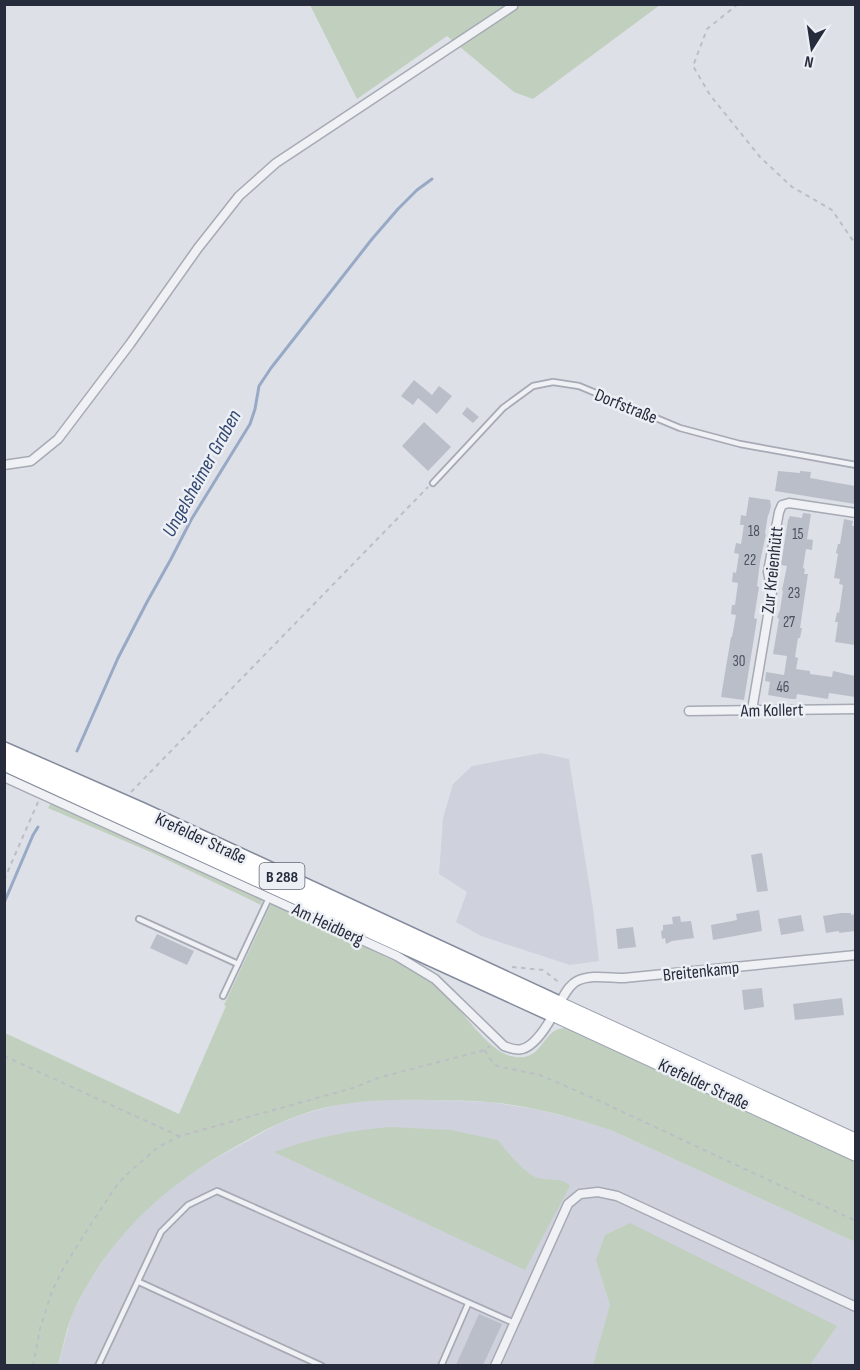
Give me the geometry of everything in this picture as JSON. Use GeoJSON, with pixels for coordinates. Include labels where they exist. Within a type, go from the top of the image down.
{"type":"FeatureCollection","features":[{"type":"Feature","properties":{"kind":"highway","name":"Krefelder Straße"},"geometry":{"type":"LineString","coordinates":[[4,750],[143,811],[556,1009]]}},
{"type":"Feature","properties":{"kind":"highway","name":"Krefelder Straße"},"geometry":{"type":"LineString","coordinates":[[4,763],[556,1009]]}},
{"type":"Feature","properties":{"kind":"main road","name":"Krefelder Straße"},"geometry":{"type":"LineString","coordinates":[[556,1009],[855,1141]]}},
{"type":"Feature","properties":{"kind":"main road","name":"Krefelder Straße"},"geometry":{"type":"LineString","coordinates":[[556,1009],[855,1154]]}},
{"type":"Feature","properties":{"kind":"street"},"geometry":{"type":"LineString","coordinates":[[4,465],[31,461],[58,439],[130,344],[198,248],[239,196],[276,163],[513,5]]}},
{"type":"Feature","properties":{"kind":"street","name":"Zur Kreienhütt"},"geometry":{"type":"LineString","coordinates":[[752,710],[772,592],[768,572],[782,505],[789,503],[855,513]]}},
{"type":"Feature","properties":{"kind":"street","name":"Am Kollert"},"geometry":{"type":"LineString","coordinates":[[689,711],[855,709]]}},
{"type":"Feature","properties":{"kind":"street","name":"Am Heidberg"},"geometry":{"type":"LineString","coordinates":[[4,777],[397,956],[435,979],[504,1046],[520,1050],[528,1047],[556,1009]]}},
{"type":"Feature","properties":{"kind":"street","name":"Breitenkamp"},"geometry":{"type":"LineString","coordinates":[[556,1009],[567,990],[575,982],[586,978],[624,978],[855,955]]}},
{"type":"Feature","properties":{"kind":"street"},"geometry":{"type":"LineString","coordinates":[[495,1365],[568,1204],[580,1194],[597,1192],[617,1196],[855,1307]]}},
{"type":"Feature","properties":{"kind":"lane","name":"Dorfstraße"},"geometry":{"type":"LineString","coordinates":[[433,483],[503,408],[533,386],[553,382],[579,386],[680,428],[740,444],[855,465]]}},
{"type":"Feature","properties":{"kind":"lane"},"geometry":{"type":"LineString","coordinates":[[223,996],[269,898]]}},
{"type":"Feature","properties":{"kind":"lane"},"geometry":{"type":"LineString","coordinates":[[139,919],[238,964]]}},
{"type":"Feature","properties":{"kind":"lane"},"geometry":{"type":"LineString","coordinates":[[98,1365],[161,1232],[188,1205],[217,1191],[514,1323]]}},
{"type":"Feature","properties":{"kind":"lane"},"geometry":{"type":"LineString","coordinates":[[139,1282],[322,1365]]}},
{"type":"Feature","properties":{"kind":"lane"},"geometry":{"type":"LineString","coordinates":[[441,1365],[468,1304]]}},
{"type":"Feature","properties":{"kind":"path"},"geometry":{"type":"LineString","coordinates":[[738,4],[707,29],[693,66],[710,95],[760,157],[792,187],[832,210],[855,244]]}},
{"type":"Feature","properties":{"kind":"path"},"geometry":{"type":"LineString","coordinates":[[131,792],[433,483]]}},
{"type":"Feature","properties":{"kind":"path"},"geometry":{"type":"LineString","coordinates":[[4,879],[42,793]]}},
{"type":"Feature","properties":{"kind":"path"},"geometry":{"type":"LineString","coordinates":[[33,1365],[40,1329],[52,1291],[64,1267],[114,1189],[136,1165],[158,1148],[180,1136],[353,1088],[381,1077],[485,1050],[497,1066],[540,1075],[855,1221]]}},
{"type":"Feature","properties":{"kind":"path"},"geometry":{"type":"LineString","coordinates":[[4,1056],[180,1136]]}},
{"type":"Feature","properties":{"kind":"shaded area"},"geometry":{"type":"Polygon","coordinates":[[[541,753],[569,759],[593,908],[599,961],[570,965],[481,936],[456,922],[467,892],[439,874],[443,818],[453,784],[472,766],[541,753]]]}},
{"type":"Feature","properties":{"kind":"shaded area"},"geometry":{"type":"Polygon","coordinates":[[[397,1099],[490,1102],[540,1110],[580,1120],[613,1131],[855,1242],[855,1365],[58,1366],[72,1315],[88,1283],[126,1230],[167,1191],[193,1171],[278,1124],[301,1115],[353,1102],[397,1099]]]}},
{"type":"Feature","properties":{"kind":"green space"},"geometry":{"type":"Polygon","coordinates":[[[310,5],[660,5],[533,99],[514,92],[447,36],[357,99],[310,5]]]}},
{"type":"Feature","properties":{"kind":"green space"},"geometry":{"type":"Polygon","coordinates":[[[51,803],[146,844],[262,900],[261,905],[155,854],[48,808],[51,803]]]}},
{"type":"Feature","properties":{"kind":"green space"},"geometry":{"type":"Polygon","coordinates":[[[271,904],[407,967],[425,978],[442,990],[477,1031],[503,1053],[511,1056],[529,1056],[553,1032],[569,1028],[855,1162],[855,1242],[613,1131],[568,1117],[521,1106],[482,1101],[397,1100],[348,1103],[316,1110],[268,1128],[219,1156],[174,1187],[134,1223],[100,1265],[73,1313],[58,1365],[5,1366],[5,1033],[179,1114],[226,1006],[224,1005],[271,904]]]}},
{"type":"Feature","properties":{"kind":"green space"},"geometry":{"type":"Polygon","coordinates":[[[391,1127],[451,1130],[498,1140],[530,1174],[535,1177],[562,1181],[570,1186],[525,1270],[274,1152],[331,1135],[391,1127]]]}},
{"type":"Feature","properties":{"kind":"green space"},"geometry":{"type":"Polygon","coordinates":[[[630,1223],[837,1326],[810,1365],[593,1365],[610,1305],[596,1260],[605,1235],[630,1223]]]}},
{"type":"Feature","properties":{"kind":"building"},"geometry":{"type":"Polygon","coordinates":[[[414,380],[432,395],[439,386],[452,396],[437,414],[418,398],[413,405],[401,396],[414,380]]]}},
{"type":"Feature","properties":{"kind":"building"},"geometry":{"type":"Polygon","coordinates":[[[467,407],[479,417],[473,423],[462,414],[467,407]]]}},
{"type":"Feature","properties":{"kind":"building"},"geometry":{"type":"Polygon","coordinates":[[[424,422],[451,447],[428,471],[402,446],[424,422]]]}},
{"type":"Feature","properties":{"kind":"building"},"geometry":{"type":"Polygon","coordinates":[[[778,471],[811,472],[810,478],[855,486],[855,504],[775,491],[778,471]]]}},
{"type":"Feature","properties":{"kind":"building"},"geometry":{"type":"Polygon","coordinates":[[[749,497],[770,500],[771,506],[760,562],[754,618],[757,619],[744,700],[721,697],[736,615],[731,614],[732,605],[735,605],[738,583],[732,582],[739,554],[734,553],[736,543],[741,544],[744,525],[740,525],[741,515],[746,516],[749,497]]]}},
{"type":"Feature","properties":{"kind":"building"},"geometry":{"type":"Polygon","coordinates":[[[803,513],[811,514],[807,539],[813,540],[812,550],[806,549],[803,568],[805,569],[804,574],[808,574],[800,628],[802,628],[795,657],[798,658],[796,669],[810,671],[810,674],[832,677],[833,671],[855,676],[855,697],[829,693],[828,699],[797,694],[796,699],[791,699],[768,695],[770,682],[765,681],[766,672],[784,675],[787,656],[773,654],[779,619],[777,617],[787,566],[781,565],[788,520],[790,516],[802,518],[803,513]]]}},
{"type":"Feature","properties":{"kind":"building"},"geometry":{"type":"Polygon","coordinates":[[[844,519],[853,521],[852,526],[855,526],[855,645],[835,642],[838,622],[835,622],[837,612],[839,613],[843,585],[839,584],[840,579],[834,578],[838,554],[836,553],[838,544],[840,544],[844,519]]]}},
{"type":"Feature","properties":{"kind":"building"},"geometry":{"type":"Polygon","coordinates":[[[762,853],[768,891],[757,892],[751,855],[762,853]]]}},
{"type":"Feature","properties":{"kind":"building"},"geometry":{"type":"Polygon","coordinates":[[[759,910],[762,931],[713,940],[711,925],[737,920],[736,914],[759,910]]]}},
{"type":"Feature","properties":{"kind":"building"},"geometry":{"type":"Polygon","coordinates":[[[841,913],[855,914],[855,931],[826,933],[823,916],[841,913]]]}},
{"type":"Feature","properties":{"kind":"building"},"geometry":{"type":"Polygon","coordinates":[[[801,915],[804,931],[781,935],[778,919],[801,915]]]}},
{"type":"Feature","properties":{"kind":"building"},"geometry":{"type":"Polygon","coordinates":[[[680,916],[681,922],[691,921],[694,938],[666,944],[665,938],[662,939],[663,925],[673,924],[672,917],[680,916]]]}},
{"type":"Feature","properties":{"kind":"building"},"geometry":{"type":"Polygon","coordinates":[[[633,927],[636,947],[618,949],[616,929],[633,927]]]}},
{"type":"Feature","properties":{"kind":"building"},"geometry":{"type":"Polygon","coordinates":[[[157,934],[194,951],[187,965],[150,948],[157,934]]]}},
{"type":"Feature","properties":{"kind":"building"},"geometry":{"type":"Polygon","coordinates":[[[762,988],[764,1007],[744,1010],[742,990],[762,988]]]}},
{"type":"Feature","properties":{"kind":"building"},"geometry":{"type":"Polygon","coordinates":[[[842,998],[844,1015],[795,1020],[793,1004],[842,998]]]}},
{"type":"Feature","properties":{"kind":"building"},"geometry":{"type":"Polygon","coordinates":[[[479,1314],[502,1324],[483,1365],[456,1365],[479,1314]]]}},
{"type":"Feature","properties":{"kind":"waterway","name":"Ungelsheimer Graben"},"geometry":{"type":"LineString","coordinates":[[77,751],[118,658],[147,602],[191,520],[250,424],[259,386],[372,239],[398,209],[432,179]]}},
{"type":"Feature","properties":{"kind":"waterway","name":"Ungelsheimer Graben"},"geometry":{"type":"LineString","coordinates":[[4,903],[38,827]]}}]}
